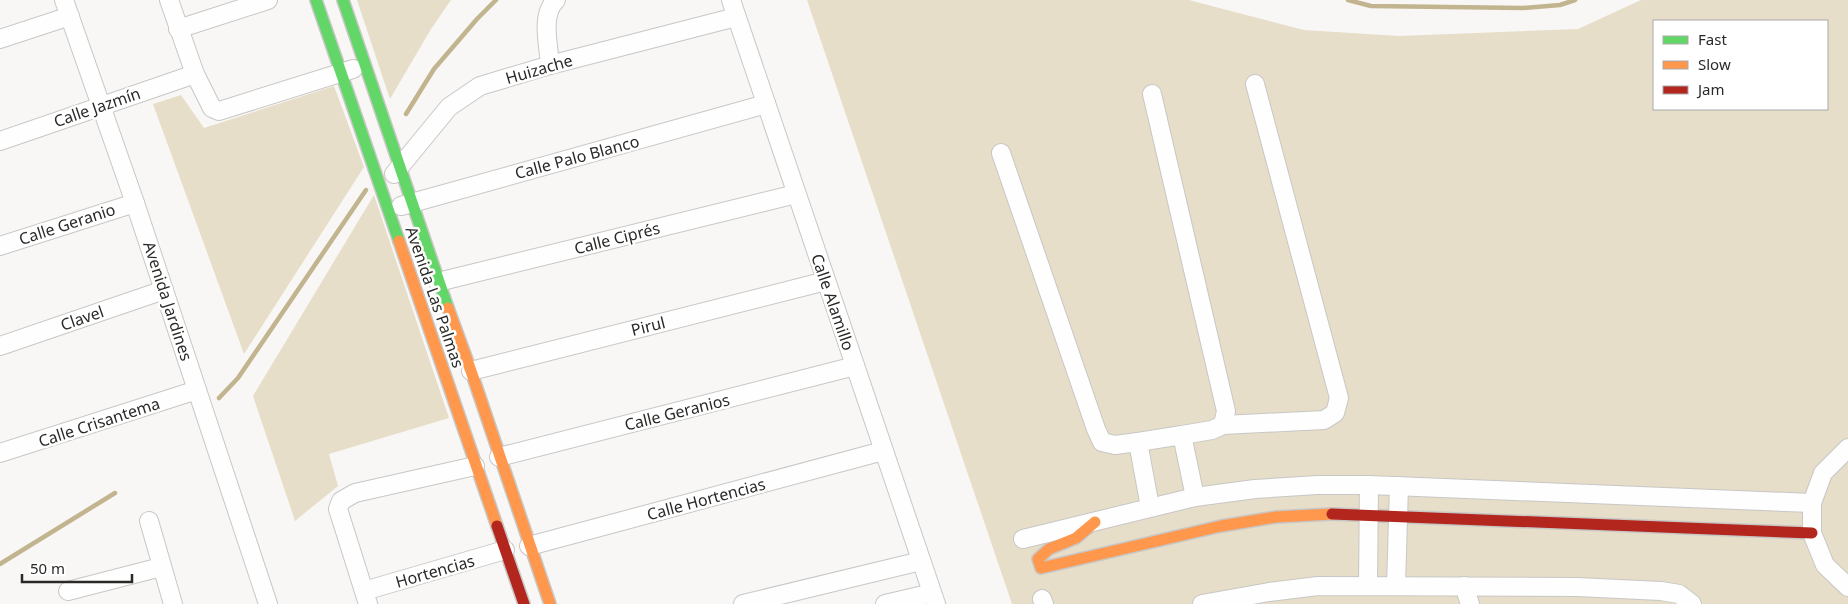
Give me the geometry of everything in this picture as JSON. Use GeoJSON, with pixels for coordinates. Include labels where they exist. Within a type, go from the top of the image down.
{"type":"FeatureCollection","features":[{"type":"Feature","properties":{"kind":"street"},"geometry":{"type":"LineString","coordinates":[[169,0],[195,74],[212,108],[219,111],[366,65]]}},
{"type":"Feature","properties":{"kind":"street"},"geometry":{"type":"LineString","coordinates":[[178,29],[268,0]]}},
{"type":"Feature","properties":{"kind":"street","name":"Avenida Las Palmas"},"geometry":{"type":"LineString","coordinates":[[316,0],[524,604]]}},
{"type":"Feature","properties":{"kind":"street","name":"Avenida Las Palmas"},"geometry":{"type":"LineString","coordinates":[[343,0],[438,282],[471,371],[550,604]]}},
{"type":"Feature","properties":{"kind":"street"},"geometry":{"type":"LineString","coordinates":[[550,66],[547,19],[556,0]]}},
{"type":"Feature","properties":{"kind":"street","name":"Calle Alamillo"},"geometry":{"type":"LineString","coordinates":[[730,0],[934,598]]}},
{"type":"Feature","properties":{"kind":"street"},"geometry":{"type":"LineString","coordinates":[[0,39],[67,8]]}},
{"type":"Feature","properties":{"kind":"street","name":"Avenida Jardines"},"geometry":{"type":"LineString","coordinates":[[67,8],[135,203],[268,604]]}},
{"type":"Feature","properties":{"kind":"street","name":"Huizache"},"geometry":{"type":"LineString","coordinates":[[381,187],[401,168],[420,141],[450,107],[480,86],[736,17]]}},
{"type":"Feature","properties":{"kind":"street","name":"Calle Jazmín"},"geometry":{"type":"LineString","coordinates":[[0,141],[195,74]]}},
{"type":"Feature","properties":{"kind":"street"},"geometry":{"type":"LineString","coordinates":[[1000,153],[1102,442],[1115,445],[1138,442],[1212,430],[1223,425],[1324,420],[1335,413],[1339,398],[1255,84]]}},
{"type":"Feature","properties":{"kind":"street"},"geometry":{"type":"LineString","coordinates":[[1152,94],[1226,411],[1223,425]]}},
{"type":"Feature","properties":{"kind":"street","name":"Calle Palo Blanco"},"geometry":{"type":"LineString","coordinates":[[389,209],[766,104]]}},
{"type":"Feature","properties":{"kind":"street","name":"Calle Ciprés"},"geometry":{"type":"LineString","coordinates":[[438,282],[796,194]]}},
{"type":"Feature","properties":{"kind":"street","name":"Calle Geranio"},"geometry":{"type":"LineString","coordinates":[[0,246],[135,203]]}},
{"type":"Feature","properties":{"kind":"street","name":"Pirul"},"geometry":{"type":"LineString","coordinates":[[471,371],[826,281]]}},
{"type":"Feature","properties":{"kind":"street","name":"Clavel"},"geometry":{"type":"LineString","coordinates":[[0,346],[164,290]]}},
{"type":"Feature","properties":{"kind":"street","name":"Calle Geranios"},"geometry":{"type":"LineString","coordinates":[[499,457],[855,366]]}},
{"type":"Feature","properties":{"kind":"street","name":"Calle Crisantema"},"geometry":{"type":"LineString","coordinates":[[0,453],[197,390]]}},
{"type":"Feature","properties":{"kind":"street"},"geometry":{"type":"LineString","coordinates":[[1182,435],[1195,498]]}},
{"type":"Feature","properties":{"kind":"street"},"geometry":{"type":"LineString","coordinates":[[1138,442],[1150,508]]}},
{"type":"Feature","properties":{"kind":"street"},"geometry":{"type":"LineString","coordinates":[[1848,448],[1824,473],[1812,503],[1812,532],[1826,565],[1848,587]]}},
{"type":"Feature","properties":{"kind":"street","name":"Calle Hortencias"},"geometry":{"type":"LineString","coordinates":[[529,546],[883,451]]}},
{"type":"Feature","properties":{"kind":"street"},"geometry":{"type":"LineString","coordinates":[[366,598],[338,510],[342,501],[355,493],[475,466]]}},
{"type":"Feature","properties":{"kind":"street"},"geometry":{"type":"LineString","coordinates":[[1022,539],[1195,498],[1255,489],[1317,485],[1399,486],[1812,503]]}},
{"type":"Feature","properties":{"kind":"street"},"geometry":{"type":"LineString","coordinates":[[1368,586],[1369,485]]}},
{"type":"Feature","properties":{"kind":"street"},"geometry":{"type":"LineString","coordinates":[[1396,586],[1399,486]]}},
{"type":"Feature","properties":{"kind":"street"},"geometry":{"type":"LineString","coordinates":[[1095,522],[1075,540],[1056,546],[1040,555],[1038,559],[1041,568],[1221,526],[1276,517],[1333,514],[1812,532]]}},
{"type":"Feature","properties":{"kind":"street"},"geometry":{"type":"LineString","coordinates":[[149,521],[173,604]]}},
{"type":"Feature","properties":{"kind":"street","name":"Hortencias"},"geometry":{"type":"LineString","coordinates":[[366,598],[505,550]]}},
{"type":"Feature","properties":{"kind":"street"},"geometry":{"type":"LineString","coordinates":[[743,604],[921,561]]}},
{"type":"Feature","properties":{"kind":"street"},"geometry":{"type":"LineString","coordinates":[[68,591],[161,567]]}},
{"type":"Feature","properties":{"kind":"street"},"geometry":{"type":"LineString","coordinates":[[1202,604],[1271,598],[1318,586],[1464,586],[1577,587],[1661,591],[1679,594],[1692,604]]}},
{"type":"Feature","properties":{"kind":"street"},"geometry":{"type":"LineString","coordinates":[[1464,586],[1470,604]]}},
{"type":"Feature","properties":{"kind":"street"},"geometry":{"type":"LineString","coordinates":[[1577,587],[1583,604]]}},
{"type":"Feature","properties":{"kind":"street"},"geometry":{"type":"LineString","coordinates":[[886,604],[934,598]]}},
{"type":"Feature","properties":{"kind":"shaded area"},"geometry":{"type":"Polygon","coordinates":[[[357,0],[451,0],[431,29],[390,99],[357,0]]]}},
{"type":"Feature","properties":{"kind":"shaded area"},"geometry":{"type":"Polygon","coordinates":[[[807,0],[1189,0],[1304,30],[1399,36],[1578,29],[1641,0],[1848,0],[1848,604],[1012,604],[807,0]]]}},
{"type":"Feature","properties":{"kind":"shaded area"},"geometry":{"type":"Polygon","coordinates":[[[334,86],[364,167],[244,354],[153,104],[181,95],[204,128],[334,86]]]}},
{"type":"Feature","properties":{"kind":"shaded area"},"geometry":{"type":"Polygon","coordinates":[[[374,195],[449,418],[329,454],[338,486],[295,521],[253,396],[374,195]]]}},
{"type":"Feature","properties":{"kind":"waterway"},"geometry":{"type":"LineString","coordinates":[[406,114],[434,69],[496,0]]}},
{"type":"Feature","properties":{"kind":"waterway"},"geometry":{"type":"LineString","coordinates":[[1348,0],[1371,6],[1523,8],[1560,5],[1575,0]]}},
{"type":"Feature","properties":{"kind":"waterway"},"geometry":{"type":"LineString","coordinates":[[219,398],[238,378],[366,190]]}},
{"type":"Feature","properties":{"kind":"waterway"},"geometry":{"type":"LineString","coordinates":[[0,564],[115,493]]}},
{"type":"Feature","properties":{"kind":"traffic: fast"},"geometry":{"type":"LineString","coordinates":[[316,0],[399,241]]}},
{"type":"Feature","properties":{"kind":"traffic: fast"},"geometry":{"type":"LineString","coordinates":[[343,0],[448,308]]}},
{"type":"Feature","properties":{"kind":"traffic: slow"},"geometry":{"type":"LineString","coordinates":[[399,241],[497,526]]}},
{"type":"Feature","properties":{"kind":"traffic: slow"},"geometry":{"type":"LineString","coordinates":[[448,308],[550,604]]}},
{"type":"Feature","properties":{"kind":"traffic: slow"},"geometry":{"type":"LineString","coordinates":[[1095,522],[1076,538],[1049,549],[1038,559],[1041,568],[1221,526],[1276,517],[1332,514]]}},
{"type":"Feature","properties":{"kind":"traffic: jam"},"geometry":{"type":"LineString","coordinates":[[1332,514],[1812,533]]}},
{"type":"Feature","properties":{"kind":"traffic: jam"},"geometry":{"type":"LineString","coordinates":[[497,526],[524,604]]}}]}
